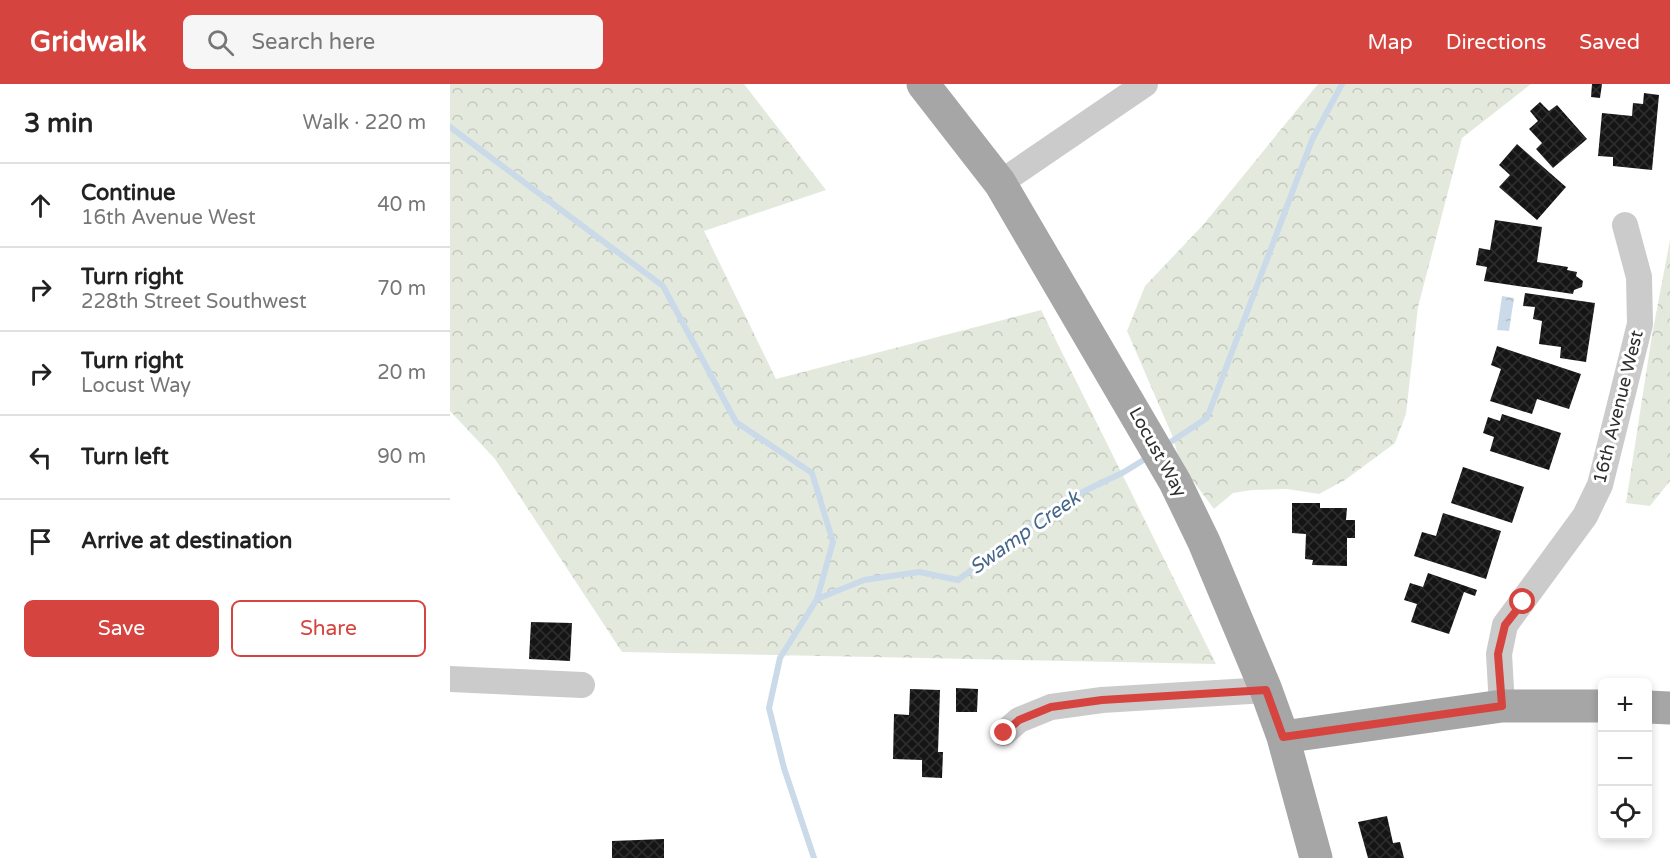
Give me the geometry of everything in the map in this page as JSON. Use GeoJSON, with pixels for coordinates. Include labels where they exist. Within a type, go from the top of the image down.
{"type":"FeatureCollection","features":[{"type":"Feature","properties":{"kind":"main road","name":"Locust Way"},"geometry":{"type":"LineString","coordinates":[[923,84],[1000,183],[1125,393],[1175,482],[1204,542],[1266,690],[1283,737],[1316,858]]}},
{"type":"Feature","properties":{"kind":"main road"},"geometry":{"type":"LineString","coordinates":[[1283,737],[1502,706],[1598,706]]}},
{"type":"Feature","properties":{"kind":"main road"},"geometry":{"type":"LineString","coordinates":[[1652,707],[1670,708]]}},
{"type":"Feature","properties":{"kind":"street"},"geometry":{"type":"LineString","coordinates":[[1000,183],[1130,89]]}},
{"type":"Feature","properties":{"kind":"street","name":"16th Avenue West"},"geometry":{"type":"LineString","coordinates":[[1502,706],[1498,654],[1505,625],[1585,516],[1600,485],[1640,324],[1639,277],[1625,225]]}},
{"type":"Feature","properties":{"kind":"street"},"geometry":{"type":"LineString","coordinates":[[450,680],[582,685]]}},
{"type":"Feature","properties":{"kind":"street"},"geometry":{"type":"LineString","coordinates":[[1004,733],[1019,720],[1051,707],[1102,700],[1266,690]]}},
{"type":"Feature","properties":{"kind":"green space"},"geometry":{"type":"Polygon","coordinates":[[[450,84],[744,84],[826,190],[704,231],[776,379],[1041,310],[1216,664],[622,652],[495,459],[450,411],[450,84]]]}},
{"type":"Feature","properties":{"kind":"green space"},"geometry":{"type":"Polygon","coordinates":[[[1318,84],[1531,84],[1462,138],[1418,307],[1406,414],[1395,443],[1345,480],[1319,494],[1287,489],[1252,490],[1233,493],[1214,509],[1181,465],[1172,435],[1127,331],[1145,286],[1203,225],[1318,84]]]}},
{"type":"Feature","properties":{"kind":"green space"},"geometry":{"type":"Polygon","coordinates":[[[1670,240],[1670,481],[1650,506],[1626,503],[1652,335],[1670,240]]]}},
{"type":"Feature","properties":{"kind":"water"},"geometry":{"type":"Polygon","coordinates":[[[1502,296],[1514,298],[1509,331],[1497,330],[1502,296]]]}},
{"type":"Feature","properties":{"kind":"building"},"geometry":{"type":"Polygon","coordinates":[[[1592,84],[1602,84],[1600,98],[1591,97],[1592,84]]]}},
{"type":"Feature","properties":{"kind":"building"},"geometry":{"type":"Polygon","coordinates":[[[1644,93],[1659,95],[1652,170],[1613,166],[1613,157],[1598,156],[1602,113],[1632,116],[1633,103],[1643,104],[1644,93]]]}},
{"type":"Feature","properties":{"kind":"building"},"geometry":{"type":"Polygon","coordinates":[[[1540,102],[1549,111],[1557,105],[1587,139],[1553,168],[1536,149],[1542,143],[1529,129],[1538,121],[1530,111],[1540,102]]]}},
{"type":"Feature","properties":{"kind":"building"},"geometry":{"type":"Polygon","coordinates":[[[1517,144],[1566,187],[1537,220],[1499,187],[1510,175],[1499,165],[1517,144]]]}},
{"type":"Feature","properties":{"kind":"building"},"geometry":{"type":"Polygon","coordinates":[[[1495,220],[1542,227],[1537,262],[1568,267],[1567,270],[1577,272],[1576,276],[1583,281],[1582,287],[1574,290],[1573,294],[1484,281],[1487,267],[1476,265],[1479,248],[1490,250],[1495,220]]]}},
{"type":"Feature","properties":{"kind":"building"},"geometry":{"type":"Polygon","coordinates":[[[1525,293],[1595,303],[1586,362],[1560,358],[1561,347],[1539,344],[1542,321],[1533,319],[1535,307],[1523,306],[1525,293]]]}},
{"type":"Feature","properties":{"kind":"building"},"geometry":{"type":"Polygon","coordinates":[[[1497,346],[1581,374],[1569,409],[1537,399],[1532,414],[1490,401],[1501,369],[1491,365],[1497,346]]]}},
{"type":"Feature","properties":{"kind":"building"},"geometry":{"type":"Polygon","coordinates":[[[1502,414],[1561,433],[1549,470],[1490,451],[1494,437],[1483,433],[1488,417],[1500,421],[1502,414]]]}},
{"type":"Feature","properties":{"kind":"building"},"geometry":{"type":"Polygon","coordinates":[[[1463,467],[1524,487],[1512,523],[1451,503],[1463,467]]]}},
{"type":"Feature","properties":{"kind":"building"},"geometry":{"type":"Polygon","coordinates":[[[1292,503],[1320,503],[1320,508],[1347,508],[1346,520],[1355,520],[1355,538],[1347,538],[1347,566],[1312,565],[1313,560],[1305,559],[1306,534],[1292,533],[1292,503]]]}},
{"type":"Feature","properties":{"kind":"building"},"geometry":{"type":"Polygon","coordinates":[[[1443,513],[1501,531],[1486,579],[1414,556],[1422,532],[1436,536],[1443,513]]]}},
{"type":"Feature","properties":{"kind":"building"},"geometry":{"type":"Polygon","coordinates":[[[1428,573],[1477,590],[1475,596],[1464,592],[1449,634],[1411,622],[1417,604],[1404,600],[1410,583],[1423,587],[1428,573]]]}},
{"type":"Feature","properties":{"kind":"building"},"geometry":{"type":"Polygon","coordinates":[[[531,622],[572,623],[570,661],[529,659],[531,622]]]}},
{"type":"Feature","properties":{"kind":"building"},"geometry":{"type":"Polygon","coordinates":[[[956,688],[978,689],[977,712],[956,712],[956,688]]]}},
{"type":"Feature","properties":{"kind":"building"},"geometry":{"type":"Polygon","coordinates":[[[910,689],[940,690],[938,752],[943,752],[942,778],[922,777],[922,760],[893,759],[894,714],[909,715],[910,689]]]}},
{"type":"Feature","properties":{"kind":"building"},"geometry":{"type":"Polygon","coordinates":[[[1387,816],[1393,843],[1400,842],[1404,858],[1368,858],[1358,822],[1387,816]]]}},
{"type":"Feature","properties":{"kind":"building"},"geometry":{"type":"Polygon","coordinates":[[[664,839],[664,858],[612,858],[612,841],[664,839]]]}},
{"type":"Feature","properties":{"kind":"waterway","name":"Swamp Creek"},"geometry":{"type":"LineString","coordinates":[[1166,445],[1207,418],[1312,140],[1342,84]]}},
{"type":"Feature","properties":{"kind":"waterway"},"geometry":{"type":"LineString","coordinates":[[450,127],[663,286],[736,422],[812,473],[833,542],[817,599]]}},
{"type":"Feature","properties":{"kind":"waterway","name":"Swamp Creek"},"geometry":{"type":"LineString","coordinates":[[814,858],[784,768],[769,708],[780,658],[817,599],[864,580],[919,572],[958,580],[1066,500],[1124,472],[1150,456]]}},
{"type":"Feature","properties":{"kind":"route"},"geometry":{"type":"LineString","coordinates":[[1004,733],[1019,720],[1051,707],[1102,700],[1266,690],[1283,737],[1502,706],[1498,654],[1505,625],[1523,602]]}}]}
